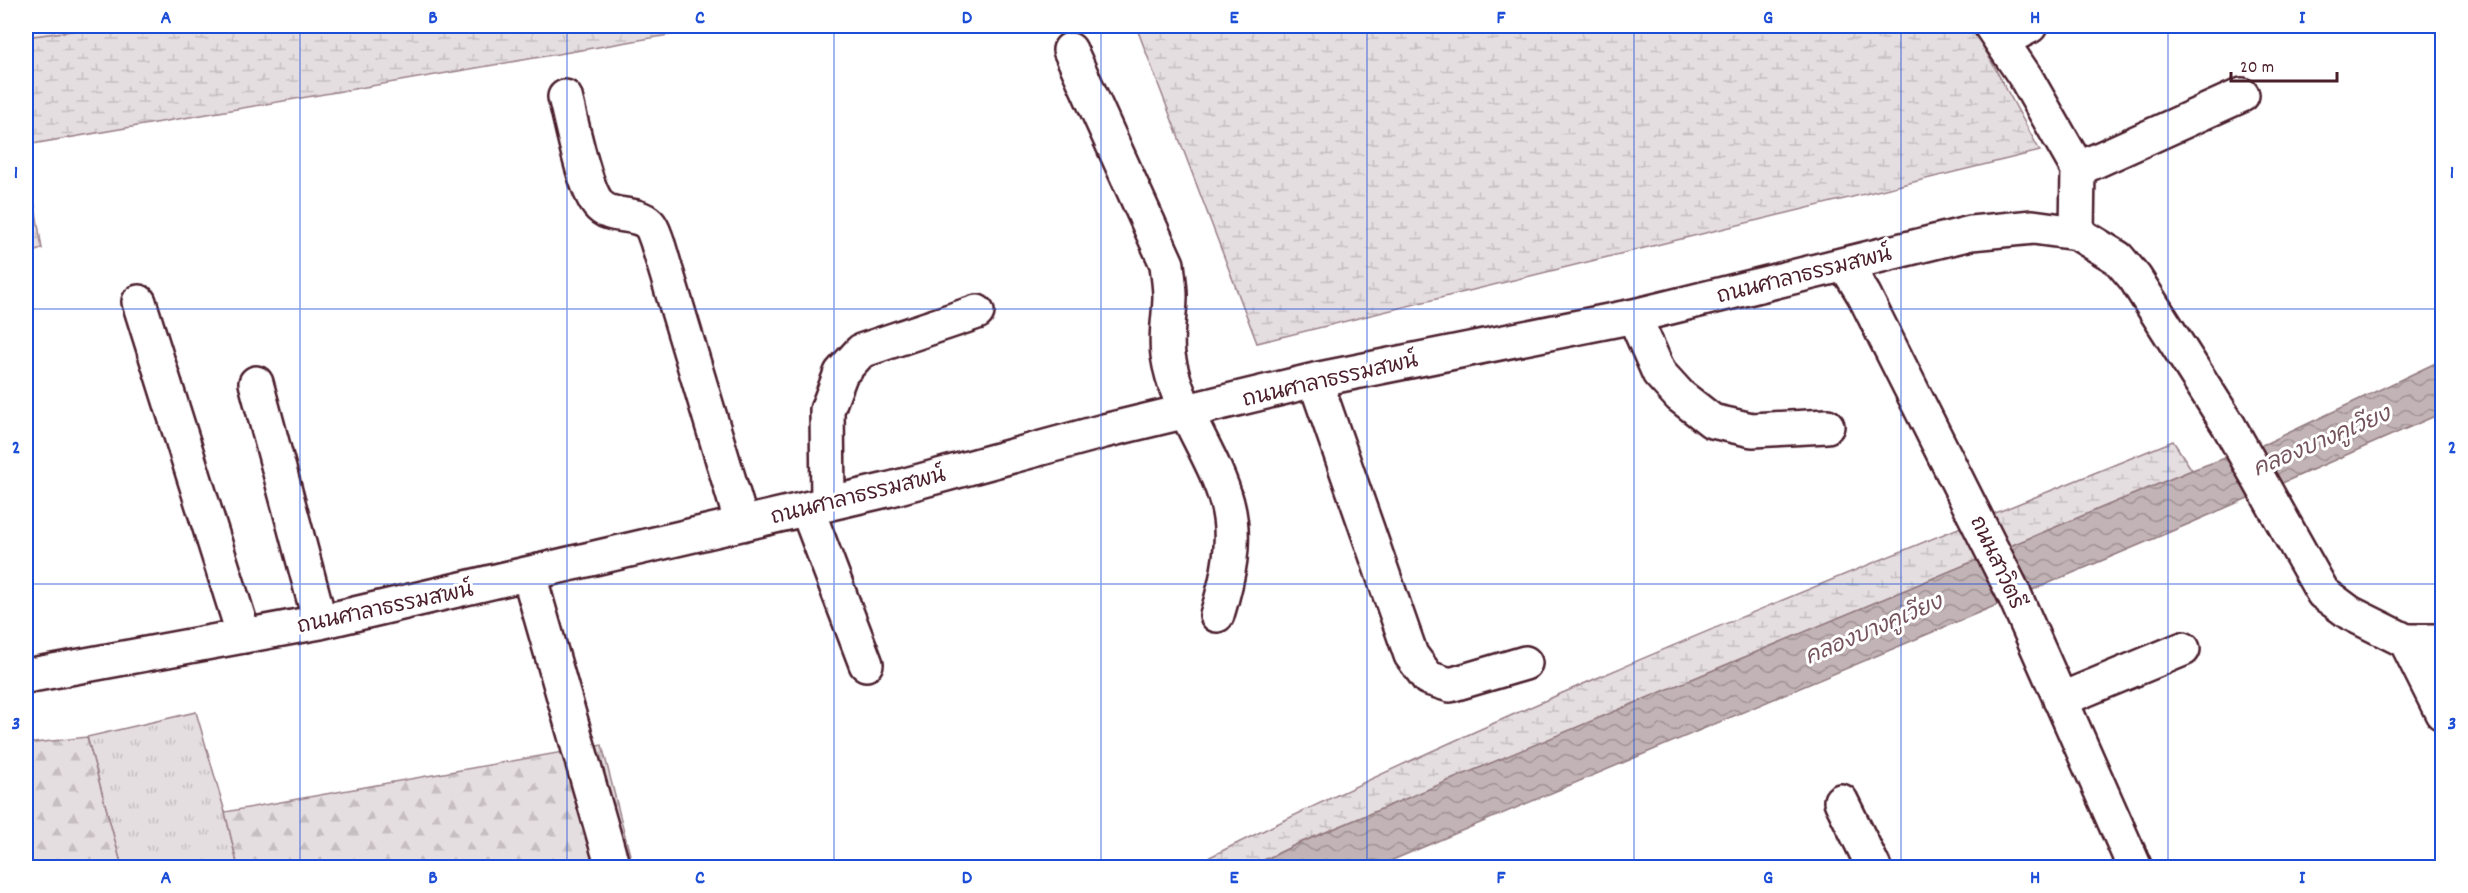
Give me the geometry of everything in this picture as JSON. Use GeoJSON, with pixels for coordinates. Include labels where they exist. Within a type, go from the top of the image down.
{"type":"FeatureCollection","features":[{"type":"Feature","properties":{"kind":"street"},"geometry":{"type":"LineString","coordinates":[[2030,26],[1996,33],[2026,78],[2078,169],[2077,233]]}},
{"type":"Feature","properties":{"kind":"street"},"geometry":{"type":"LineString","coordinates":[[1070,50],[1167,264],[1170,296],[1167,323],[1168,356],[1186,412],[1213,468],[1227,504],[1231,542],[1228,576],[1217,615]]}},
{"type":"Feature","properties":{"kind":"street"},"geometry":{"type":"LineString","coordinates":[[2078,169],[2242,95]]}},
{"type":"Feature","properties":{"kind":"street"},"geometry":{"type":"LineString","coordinates":[[565,97],[589,186],[599,206],[611,214],[633,216],[649,224],[657,241],[742,524]]}},
{"type":"Feature","properties":{"kind":"street","name":"ถนนศาลาธรรมสพน์"},"geometry":{"type":"LineString","coordinates":[[26,676],[320,622],[817,506],[1104,431],[1315,380],[1634,315],[1971,232],[2033,226],[2077,233],[2118,258],[2135,278],[2229,426],[2323,593],[2350,613],[2406,641],[2442,641]]}},
{"type":"Feature","properties":{"kind":"street","name":"ถนนสาวิตรี"},"geometry":{"type":"LineString","coordinates":[[1845,264],[1864,295],[2014,594],[2135,867]]}},
{"type":"Feature","properties":{"kind":"street"},"geometry":{"type":"LineString","coordinates":[[139,302],[244,636]]}},
{"type":"Feature","properties":{"kind":"street"},"geometry":{"type":"LineString","coordinates":[[866,664],[817,506],[827,410],[841,373],[861,351],[977,312]]}},
{"type":"Feature","properties":{"kind":"street"},"geometry":{"type":"LineString","coordinates":[[1634,315],[1659,373],[1680,396],[1712,421],[1752,430],[1827,426]]}},
{"type":"Feature","properties":{"kind":"street"},"geometry":{"type":"LineString","coordinates":[[1315,380],[1411,655],[1428,678],[1450,686],[1525,663]]}},
{"type":"Feature","properties":{"kind":"street"},"geometry":{"type":"LineString","coordinates":[[256,383],[320,622]]}},
{"type":"Feature","properties":{"kind":"street"},"geometry":{"type":"LineString","coordinates":[[529,575],[613,867]]}},
{"type":"Feature","properties":{"kind":"street"},"geometry":{"type":"LineString","coordinates":[[2406,641],[2442,714]]}},
{"type":"Feature","properties":{"kind":"street"},"geometry":{"type":"LineString","coordinates":[[2060,700],[2184,649]]}},
{"type":"Feature","properties":{"kind":"street"},"geometry":{"type":"LineString","coordinates":[[1841,801],[1874,867]]}},
{"type":"Feature","properties":{"kind":"shaded area"},"geometry":{"type":"Polygon","coordinates":[[[26,26],[109,26],[26,37],[26,26]]]}},
{"type":"Feature","properties":{"kind":"green space"},"geometry":{"type":"Polygon","coordinates":[[[109,26],[721,26],[26,145],[26,37],[109,26]]]}},
{"type":"Feature","properties":{"kind":"green space"},"geometry":{"type":"Polygon","coordinates":[[[1136,26],[1972,26],[2040,151],[1257,343],[1136,26]]]}},
{"type":"Feature","properties":{"kind":"green space"},"geometry":{"type":"Polygon","coordinates":[[[26,150],[42,249],[26,254],[26,150]]]}},
{"type":"Feature","properties":{"kind":"green space"},"geometry":{"type":"Polygon","coordinates":[[[2173,441],[2192,470],[1295,845],[1249,867],[1188,868],[1308,809],[1553,697],[1676,644],[2173,441]]]}},
{"type":"Feature","properties":{"kind":"green space"},"geometry":{"type":"Polygon","coordinates":[[[196,712],[225,812],[238,867],[122,867],[87,737],[196,712]]]}},
{"type":"Feature","properties":{"kind":"green space"},"geometry":{"type":"Polygon","coordinates":[[[87,737],[122,867],[26,867],[26,744],[87,737]]]}},
{"type":"Feature","properties":{"kind":"green space"},"geometry":{"type":"Polygon","coordinates":[[[602,745],[633,867],[238,867],[225,812],[602,745]]]}},
{"type":"Feature","properties":{"kind":"water","name":"คลองบางคูเวียง"},"geometry":{"type":"Polygon","coordinates":[[[2442,360],[2442,413],[2191,523],[1376,867],[1249,868],[1295,845],[2192,470],[2267,443],[2442,360]]]}}]}
